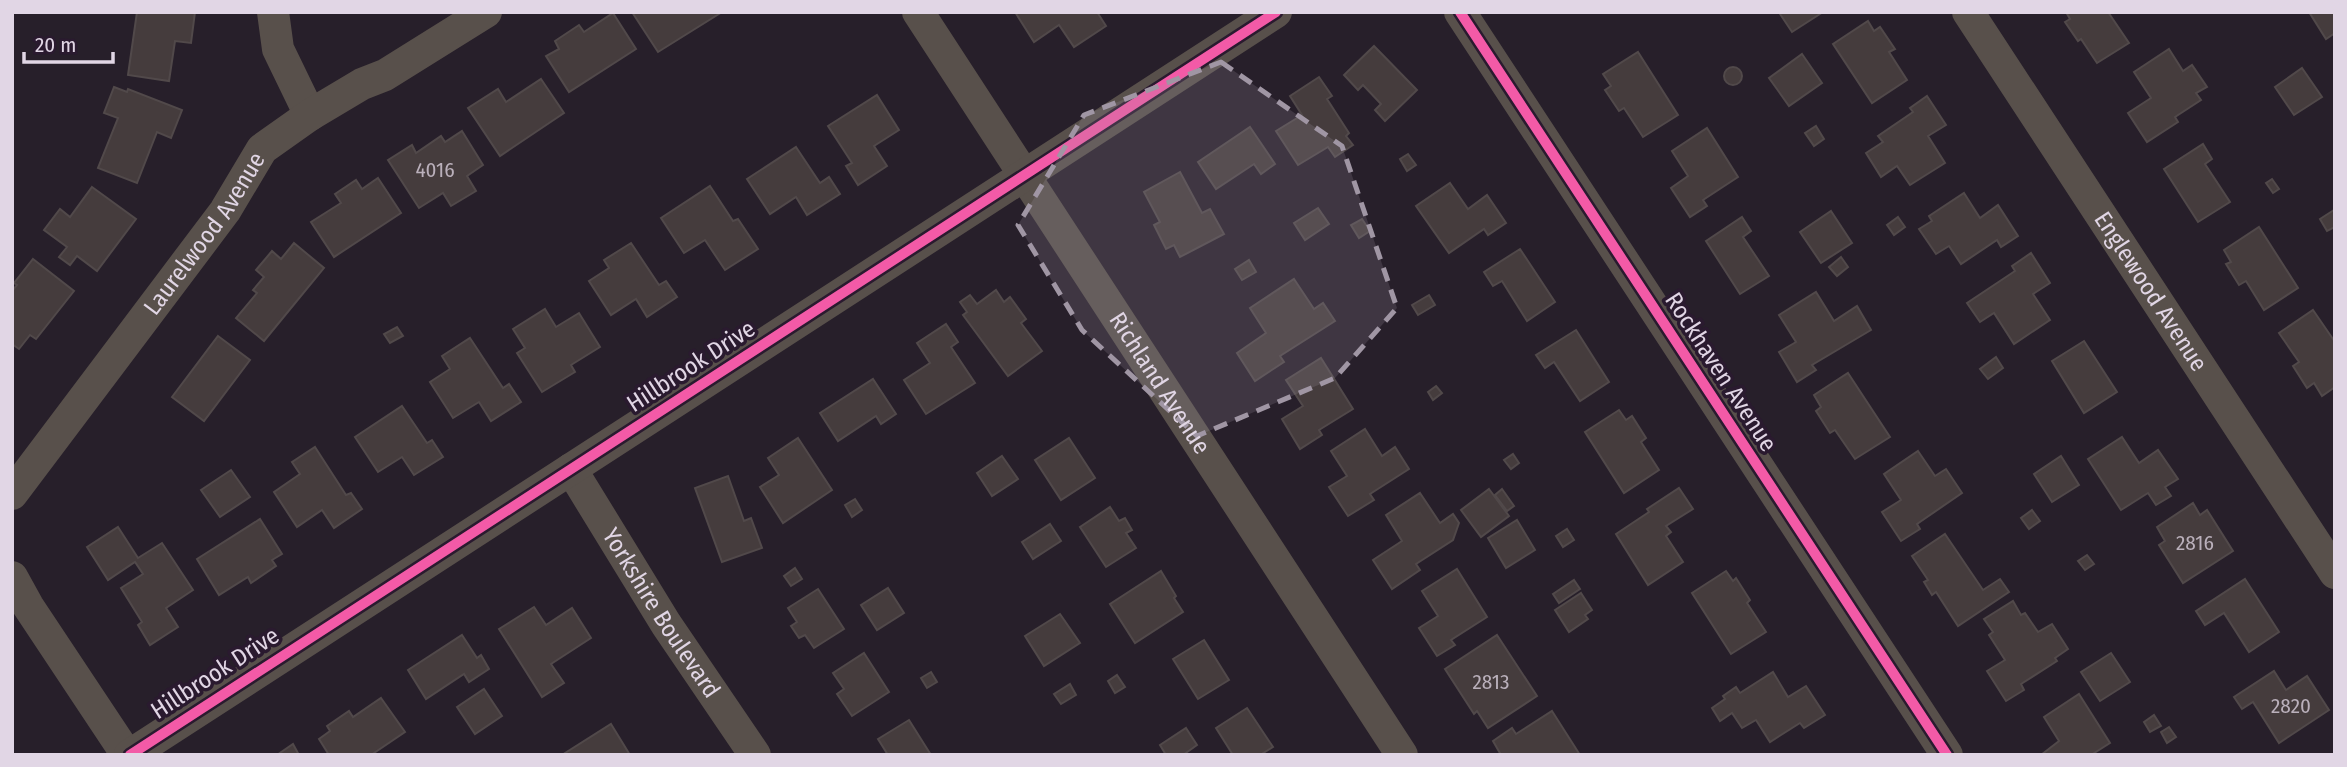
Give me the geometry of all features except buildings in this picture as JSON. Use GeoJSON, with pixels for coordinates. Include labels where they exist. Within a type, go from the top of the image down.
{"type":"FeatureCollection","features":[{"type":"Feature","properties":{"kind":"street"},"geometry":{"type":"LineString","coordinates":[[273,12],[278,49],[310,115]]}},
{"type":"Feature","properties":{"kind":"street","name":"Laurelwood Avenue"},"geometry":{"type":"LineString","coordinates":[[12,494],[225,211],[262,149],[310,115],[362,84],[385,75],[486,12]]}},
{"type":"Feature","properties":{"kind":"street","name":"Richland Avenue"},"geometry":{"type":"LineString","coordinates":[[918,12],[1402,755]]}},
{"type":"Feature","properties":{"kind":"street","name":"Hillbrook Drive"},"geometry":{"type":"LineString","coordinates":[[128,755],[1276,12]]}},
{"type":"Feature","properties":{"kind":"street","name":"Rockhaven Avenue"},"geometry":{"type":"LineString","coordinates":[[1460,12],[1948,755]]}},
{"type":"Feature","properties":{"kind":"street","name":"Englewood Avenue"},"geometry":{"type":"LineString","coordinates":[[1968,12],[2335,573]]}},
{"type":"Feature","properties":{"kind":"street","name":"Yorkshire Boulevard"},"geometry":{"type":"LineString","coordinates":[[571,469],[666,624],[755,755]]}},
{"type":"Feature","properties":{"kind":"street"},"geometry":{"type":"LineString","coordinates":[[12,577],[28,606],[128,755]]}},
{"type":"Feature","properties":{"kind":"highlighted area"},"geometry":{"type":"Polygon","coordinates":[[[1221,62],[1342,146],[1397,308],[1335,378],[1197,436],[1082,330],[1018,225],[1084,115],[1221,62]]]}},
{"type":"Feature","properties":{"kind":"cycle path"},"geometry":{"type":"LineString","coordinates":[[130,755],[1276,12]]}},
{"type":"Feature","properties":{"kind":"cycle path"},"geometry":{"type":"LineString","coordinates":[[1460,12],[1947,755]]}}]}
